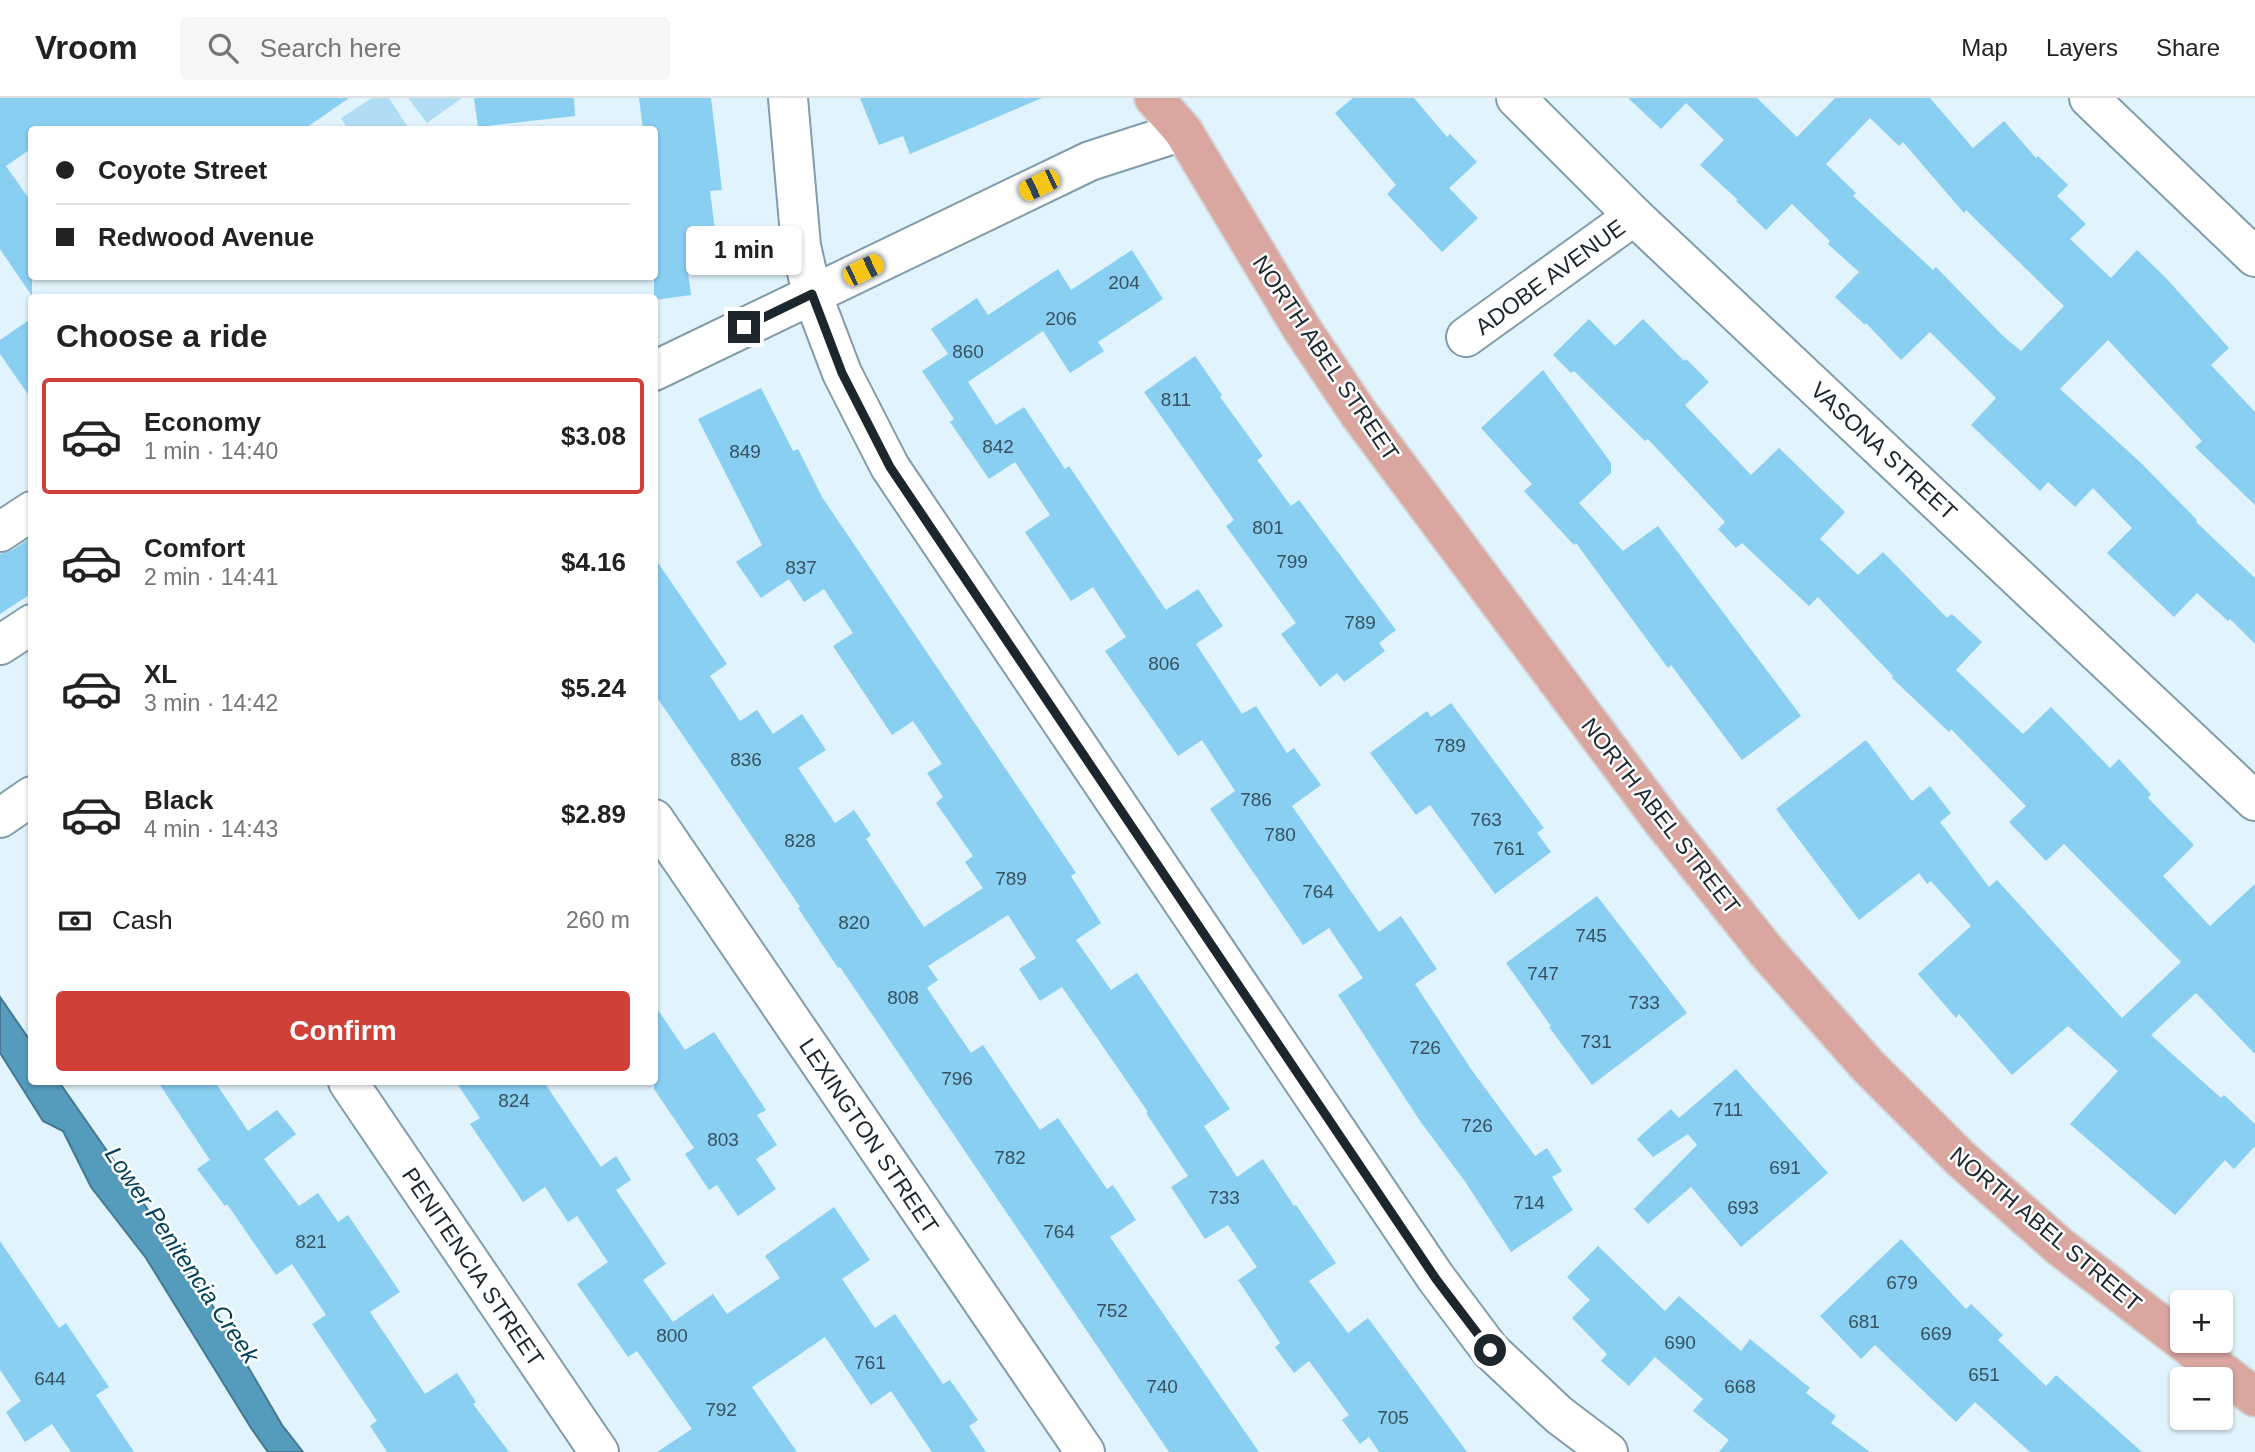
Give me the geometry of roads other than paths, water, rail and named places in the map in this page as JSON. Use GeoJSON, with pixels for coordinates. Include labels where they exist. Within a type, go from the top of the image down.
{"type":"FeatureCollection","features":[{"type":"Feature","properties":{"kind":"main road","name":"NORTH ABEL STREET"},"geometry":{"type":"LineString","coordinates":[[1154,98],[1183,115],[1302,329],[1359,414],[1663,822],[1767,952],[1868,1066],[1961,1159],[2059,1246],[2255,1397]]}},
{"type":"Feature","properties":{"kind":"street"},"geometry":{"type":"LineString","coordinates":[[788,98],[801,246],[812,294],[842,373],[890,467],[1436,1279],[1490,1350],[1559,1415],[1608,1452]]}},
{"type":"Feature","properties":{"kind":"street","name":"VASONA STREET"},"geometry":{"type":"LineString","coordinates":[[1516,98],[1634,216],[2255,800]]}},
{"type":"Feature","properties":{"kind":"street"},"geometry":{"type":"LineString","coordinates":[[2089,98],[2255,257]]}},
{"type":"Feature","properties":{"kind":"street"},"geometry":{"type":"LineString","coordinates":[[658,370],[1183,115]]}},
{"type":"Feature","properties":{"kind":"street","name":"ADOBE AVENUE"},"geometry":{"type":"LineString","coordinates":[[1466,337],[1634,216]]}},
{"type":"Feature","properties":{"kind":"street"},"geometry":{"type":"LineString","coordinates":[[0,532],[28,514]]}},
{"type":"Feature","properties":{"kind":"street"},"geometry":{"type":"LineString","coordinates":[[0,645],[28,627]]}},
{"type":"Feature","properties":{"kind":"street"},"geometry":{"type":"LineString","coordinates":[[0,818],[28,799]]}},
{"type":"Feature","properties":{"kind":"street","name":"LEXINGTON STREET"},"geometry":{"type":"LineString","coordinates":[[658,825],[1085,1452]]}},
{"type":"Feature","properties":{"kind":"street","name":"PENITENCIA STREET"},"geometry":{"type":"LineString","coordinates":[[350,1085],[599,1452]]}},
{"type":"Feature","properties":{"kind":"water label","name":"Lower Penitencia Creek"},"geometry":{"type":"Point","coordinates":[182,1255]}}]}
